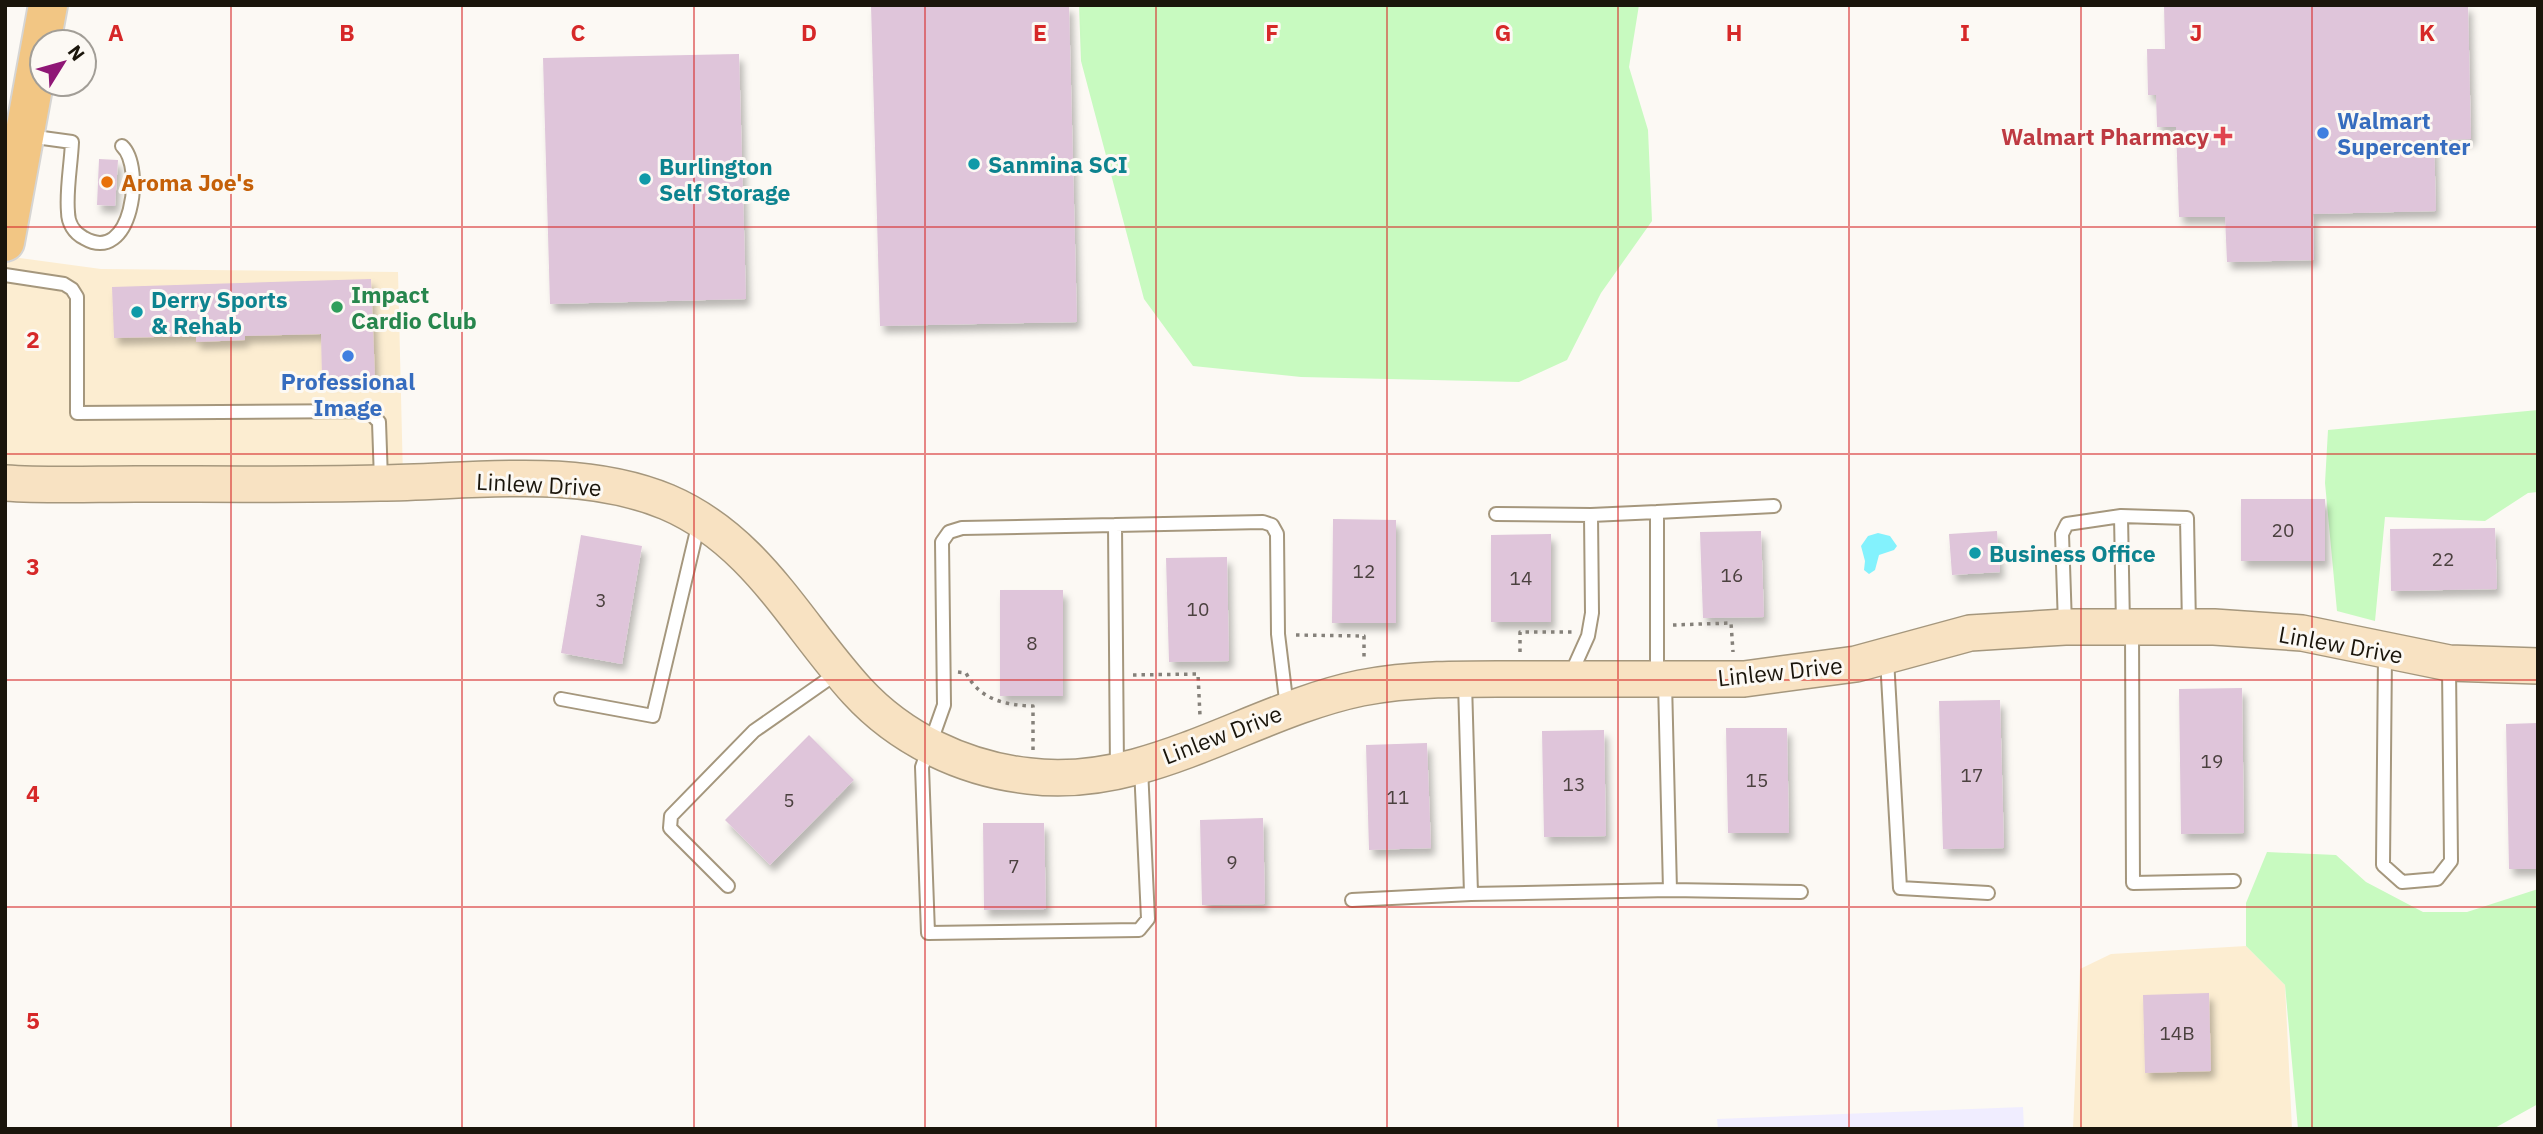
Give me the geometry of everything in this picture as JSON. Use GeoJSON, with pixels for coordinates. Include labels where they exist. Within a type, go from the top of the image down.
{"type":"FeatureCollection","features":[{"type":"Feature","properties":{"kind":"main road"},"geometry":{"type":"LineString","coordinates":[[5,242],[48,5]]}},
{"type":"Feature","properties":{"kind":"street","name":"Linlew Drive"},"geometry":{"type":"LineString","coordinates":[[5,483],[381,483],[510,479],[576,482],[628,489],[666,502],[700,518],[732,541],[761,569],[840,671],[880,713],[928,745],[973,765],[1033,777],[1065,777],[1129,768],[1287,709],[1364,688],[1464,679],[1781,676],[1831,668],[1970,633],[2127,626],[2302,633],[2449,663],[2538,666]]}},
{"type":"Feature","properties":{"kind":"lane"},"geometry":{"type":"LineString","coordinates":[[24,135],[72,142],[68,213],[78,235],[92,243],[114,239],[123,230],[129,215],[133,163],[130,153],[122,146]]}},
{"type":"Feature","properties":{"kind":"lane"},"geometry":{"type":"LineString","coordinates":[[5,275],[64,284],[72,289],[77,297],[77,413],[368,411],[379,422],[381,483]]}},
{"type":"Feature","properties":{"kind":"lane"},"geometry":{"type":"LineString","coordinates":[[1496,514],[1591,515],[1774,506]]}},
{"type":"Feature","properties":{"kind":"lane"},"geometry":{"type":"LineString","coordinates":[[1657,512],[1657,626],[1670,890]]}},
{"type":"Feature","properties":{"kind":"lane"},"geometry":{"type":"LineString","coordinates":[[1568,679],[1589,632],[1592,613],[1591,515]]}},
{"type":"Feature","properties":{"kind":"lane"},"geometry":{"type":"LineString","coordinates":[[2121,516],[2127,626],[2133,883],[2234,881]]}},
{"type":"Feature","properties":{"kind":"lane"},"geometry":{"type":"LineString","coordinates":[[2065,627],[2062,534],[2067,524],[2121,516],[2187,518],[2189,627]]}},
{"type":"Feature","properties":{"kind":"lane"},"geometry":{"type":"LineString","coordinates":[[561,699],[653,716],[700,518]]}},
{"type":"Feature","properties":{"kind":"lane"},"geometry":{"type":"LineString","coordinates":[[1115,525],[1114,676],[1129,768],[1148,919],[1139,930],[928,933],[922,767],[944,705],[942,542],[949,532],[962,528],[1263,522],[1272,525],[1277,534],[1278,634],[1287,709]]}},
{"type":"Feature","properties":{"kind":"lane"},"geometry":{"type":"LineString","coordinates":[[2385,650],[2383,865],[2402,882],[2437,879],[2451,861],[2449,663]]}},
{"type":"Feature","properties":{"kind":"lane"},"geometry":{"type":"LineString","coordinates":[[1887,655],[1900,888],[1989,893]]}},
{"type":"Feature","properties":{"kind":"lane"},"geometry":{"type":"LineString","coordinates":[[728,886],[670,828],[671,816],[754,731],[840,671]]}},
{"type":"Feature","properties":{"kind":"lane"},"geometry":{"type":"LineString","coordinates":[[1464,679],[1471,894]]}},
{"type":"Feature","properties":{"kind":"lane"},"geometry":{"type":"LineString","coordinates":[[1352,900],[1471,894],[1670,890],[1801,892]]}},
{"type":"Feature","properties":{"kind":"path"},"geometry":{"type":"LineString","coordinates":[[1657,626],[1731,622],[1733,663]]}},
{"type":"Feature","properties":{"kind":"path"},"geometry":{"type":"LineString","coordinates":[[1521,664],[1520,632],[1589,632]]}},
{"type":"Feature","properties":{"kind":"path"},"geometry":{"type":"LineString","coordinates":[[1278,634],[1364,636],[1365,674]]}},
{"type":"Feature","properties":{"kind":"path"},"geometry":{"type":"LineString","coordinates":[[943,672],[966,673],[982,692],[996,701],[1034,706],[1032,760]]}},
{"type":"Feature","properties":{"kind":"path"},"geometry":{"type":"LineString","coordinates":[[1114,676],[1198,674],[1200,729]]}},
{"type":"Feature","properties":{"kind":"shaded area"},"geometry":{"type":"Polygon","coordinates":[[[5,256],[101,269],[398,272],[403,478],[5,479],[5,256]]]}},
{"type":"Feature","properties":{"kind":"shaded area"},"geometry":{"type":"Polygon","coordinates":[[[2246,946],[2285,985],[2292,1129],[2073,1129],[2080,969],[2111,954],[2246,946]]]}},
{"type":"Feature","properties":{"kind":"shaded area"},"geometry":{"type":"Polygon","coordinates":[[[2023,1107],[2024,1129],[1718,1129],[1717,1119],[2023,1107]]]}},
{"type":"Feature","properties":{"kind":"green space"},"geometry":{"type":"Polygon","coordinates":[[[1079,5],[1639,5],[1629,67],[1648,130],[1652,221],[1601,293],[1567,360],[1519,382],[1301,377],[1193,366],[1144,299],[1081,61],[1079,5]]]}},
{"type":"Feature","properties":{"kind":"green space"},"geometry":{"type":"Polygon","coordinates":[[[2538,410],[2538,492],[2528,493],[2485,521],[2385,517],[2375,621],[2337,611],[2325,483],[2328,430],[2538,410]]]}},
{"type":"Feature","properties":{"kind":"green space"},"geometry":{"type":"Polygon","coordinates":[[[2267,852],[2336,855],[2366,882],[2423,912],[2467,912],[2538,889],[2538,1104],[2493,1129],[2298,1129],[2285,985],[2246,946],[2246,903],[2267,852]]]}},
{"type":"Feature","properties":{"kind":"water"},"geometry":{"type":"Polygon","coordinates":[[[1878,533],[1890,536],[1897,546],[1894,550],[1879,555],[1875,570],[1869,574],[1864,570],[1865,561],[1861,546],[1868,536],[1878,533]]]}},
{"type":"Feature","properties":{"kind":"building","name":"Sanmina SCI"},"geometry":{"type":"Polygon","coordinates":[[[871,5],[1069,5],[1077,322],[880,326],[871,5]]]}},
{"type":"Feature","properties":{"kind":"building","name":"Walmart Supercenter"},"geometry":{"type":"Polygon","coordinates":[[[2164,5],[2468,5],[2471,139],[2434,140],[2436,211],[2313,214],[2314,260],[2227,262],[2225,217],[2179,217],[2176,127],[2157,127],[2156,95],[2148,95],[2147,49],[2165,49],[2164,5]]]}},
{"type":"Feature","properties":{"kind":"building","name":"Burlington Self Storage"},"geometry":{"type":"Polygon","coordinates":[[[739,54],[746,299],[550,304],[543,58],[739,54]]]}},
{"type":"Feature","properties":{"kind":"building","name":"Aroma Joe's"},"geometry":{"type":"Polygon","coordinates":[[[99,159],[118,160],[115,206],[97,205],[99,159]]]}},
{"type":"Feature","properties":{"kind":"building"},"geometry":{"type":"Polygon","coordinates":[[[371,279],[375,378],[322,379],[321,334],[245,336],[245,340],[196,342],[196,336],[114,338],[112,287],[371,279]]]}},
{"type":"Feature","properties":{"kind":"building"},"geometry":{"type":"Polygon","coordinates":[[[2241,499],[2325,499],[2325,561],[2241,561],[2241,499]]]}},
{"type":"Feature","properties":{"kind":"building"},"geometry":{"type":"Polygon","coordinates":[[[1333,519],[1396,520],[1396,623],[1332,623],[1333,519]]]}},
{"type":"Feature","properties":{"kind":"building"},"geometry":{"type":"Polygon","coordinates":[[[2495,528],[2497,589],[2391,591],[2390,529],[2495,528]]]}},
{"type":"Feature","properties":{"kind":"building"},"geometry":{"type":"Polygon","coordinates":[[[1761,531],[1764,617],[1703,618],[1700,532],[1761,531]]]}},
{"type":"Feature","properties":{"kind":"building","name":"Business Office"},"geometry":{"type":"Polygon","coordinates":[[[1997,531],[2000,572],[1952,575],[1949,534],[1997,531]]]}},
{"type":"Feature","properties":{"kind":"building"},"geometry":{"type":"Polygon","coordinates":[[[1551,534],[1551,622],[1491,622],[1491,535],[1551,534]]]}},
{"type":"Feature","properties":{"kind":"building"},"geometry":{"type":"Polygon","coordinates":[[[581,535],[642,546],[622,664],[561,653],[581,535]]]}},
{"type":"Feature","properties":{"kind":"building"},"geometry":{"type":"Polygon","coordinates":[[[1227,557],[1229,661],[1169,662],[1166,558],[1227,557]]]}},
{"type":"Feature","properties":{"kind":"building"},"geometry":{"type":"Polygon","coordinates":[[[1000,590],[1063,590],[1063,696],[1000,696],[1000,590]]]}},
{"type":"Feature","properties":{"kind":"building"},"geometry":{"type":"Polygon","coordinates":[[[2242,688],[2244,833],[2181,834],[2179,689],[2242,688]]]}},
{"type":"Feature","properties":{"kind":"building"},"geometry":{"type":"Polygon","coordinates":[[[2000,700],[2004,848],[1943,849],[1939,701],[2000,700]]]}},
{"type":"Feature","properties":{"kind":"building"},"geometry":{"type":"Polygon","coordinates":[[[2538,723],[2538,869],[2509,869],[2506,724],[2538,723]]]}},
{"type":"Feature","properties":{"kind":"building"},"geometry":{"type":"Polygon","coordinates":[[[1726,728],[1787,728],[1789,833],[1728,833],[1726,728]]]}},
{"type":"Feature","properties":{"kind":"building"},"geometry":{"type":"Polygon","coordinates":[[[1604,730],[1606,836],[1544,837],[1542,731],[1604,730]]]}},
{"type":"Feature","properties":{"kind":"building"},"geometry":{"type":"Polygon","coordinates":[[[809,735],[854,780],[770,865],[725,820],[809,735]]]}},
{"type":"Feature","properties":{"kind":"building"},"geometry":{"type":"Polygon","coordinates":[[[1427,743],[1431,848],[1369,850],[1366,745],[1427,743]]]}},
{"type":"Feature","properties":{"kind":"building"},"geometry":{"type":"Polygon","coordinates":[[[1263,818],[1265,904],[1202,905],[1200,820],[1263,818]]]}},
{"type":"Feature","properties":{"kind":"building"},"geometry":{"type":"Polygon","coordinates":[[[983,823],[1044,823],[1046,909],[984,910],[983,823]]]}},
{"type":"Feature","properties":{"kind":"building"},"geometry":{"type":"Polygon","coordinates":[[[2209,993],[2211,1071],[2145,1073],[2143,995],[2209,993]]]}},
{"type":"Feature","properties":{"kind":"place","name":"Walmart Supercenter"},"geometry":{"type":"Point","coordinates":[2323,133]}},
{"type":"Feature","properties":{"kind":"place","name":"Walmart Pharmacy"},"geometry":{"type":"Point","coordinates":[2223,136]}},
{"type":"Feature","properties":{"kind":"place","name":"Sanmina SCI"},"geometry":{"type":"Point","coordinates":[974,164]}},
{"type":"Feature","properties":{"kind":"place","name":"Burlington Self Storage"},"geometry":{"type":"Point","coordinates":[645,179]}},
{"type":"Feature","properties":{"kind":"place","name":"Aroma Joe's"},"geometry":{"type":"Point","coordinates":[107,182]}},
{"type":"Feature","properties":{"kind":"place","name":"Impact Cardio Club"},"geometry":{"type":"Point","coordinates":[337,307]}},
{"type":"Feature","properties":{"kind":"place","name":"Derry Sports & Rehab"},"geometry":{"type":"Point","coordinates":[137,312]}},
{"type":"Feature","properties":{"kind":"place","name":"Professional Image"},"geometry":{"type":"Point","coordinates":[348,356]}},
{"type":"Feature","properties":{"kind":"place","name":"Business Office"},"geometry":{"type":"Point","coordinates":[1975,553]}}]}
